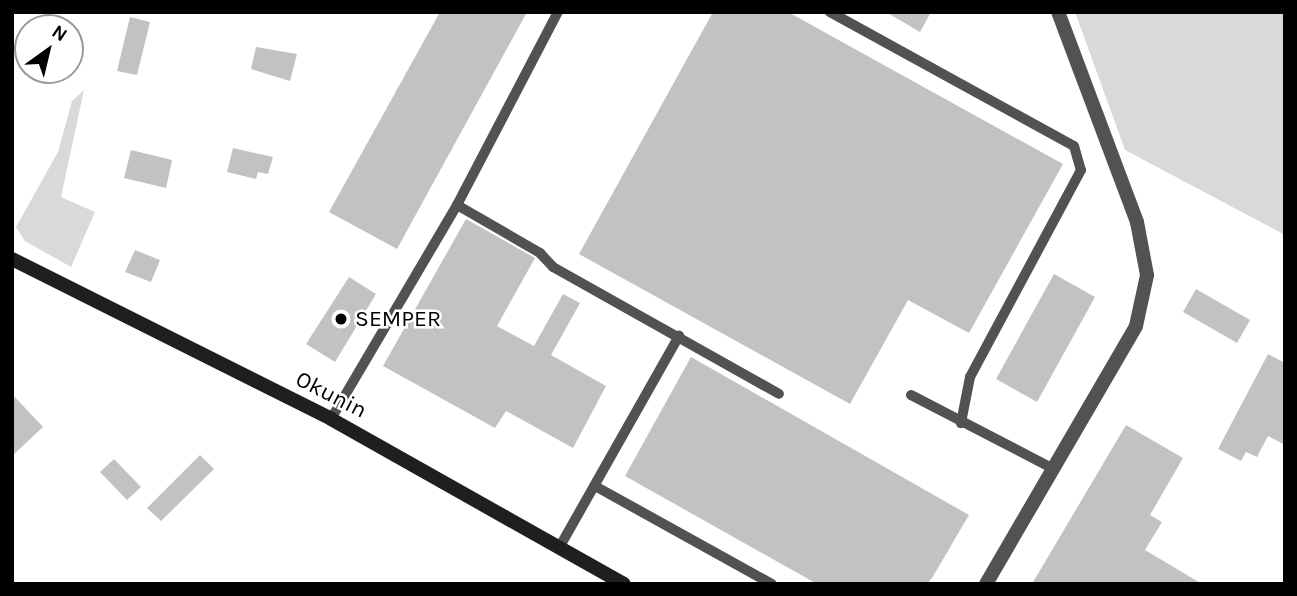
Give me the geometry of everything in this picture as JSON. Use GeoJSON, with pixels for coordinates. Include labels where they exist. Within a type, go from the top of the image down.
{"type":"FeatureCollection","features":[{"type":"Feature","properties":{"kind":"main road","name":"Okunin"},"geometry":{"type":"LineString","coordinates":[[12,259],[331,419],[624,584]]}},
{"type":"Feature","properties":{"kind":"street"},"geometry":{"type":"LineString","coordinates":[[986,584],[1136,326],[1147,275],[1137,222],[1058,12]]}},
{"type":"Feature","properties":{"kind":"lane"},"geometry":{"type":"LineString","coordinates":[[331,419],[457,205],[558,12]]}},
{"type":"Feature","properties":{"kind":"lane"},"geometry":{"type":"LineString","coordinates":[[830,12],[1074,146],[1082,170],[970,377],[961,423]]}},
{"type":"Feature","properties":{"kind":"lane"},"geometry":{"type":"LineString","coordinates":[[457,205],[540,253],[553,267],[779,394]]}},
{"type":"Feature","properties":{"kind":"lane"},"geometry":{"type":"LineString","coordinates":[[559,548],[679,336]]}},
{"type":"Feature","properties":{"kind":"lane"},"geometry":{"type":"LineString","coordinates":[[911,395],[1054,469]]}},
{"type":"Feature","properties":{"kind":"lane"},"geometry":{"type":"LineString","coordinates":[[595,486],[772,584]]}},
{"type":"Feature","properties":{"kind":"shaded area"},"geometry":{"type":"Polygon","coordinates":[[[1075,12],[1285,12],[1285,235],[1125,150],[1075,12]]]}},
{"type":"Feature","properties":{"kind":"shaded area"},"geometry":{"type":"Polygon","coordinates":[[[84,90],[61,197],[95,212],[71,267],[25,241],[16,227],[58,152],[72,101],[84,90]]]}},
{"type":"Feature","properties":{"kind":"building"},"geometry":{"type":"Polygon","coordinates":[[[440,12],[527,12],[397,249],[329,212],[440,12]]]}},
{"type":"Feature","properties":{"kind":"building"},"geometry":{"type":"Polygon","coordinates":[[[713,12],[788,12],[1063,164],[969,333],[908,300],[850,404],[579,254],[713,12]]]}},
{"type":"Feature","properties":{"kind":"building"},"geometry":{"type":"Polygon","coordinates":[[[886,12],[931,12],[920,32],[886,12]]]}},
{"type":"Feature","properties":{"kind":"building"},"geometry":{"type":"Polygon","coordinates":[[[130,17],[150,22],[137,75],[117,71],[130,17]]]}},
{"type":"Feature","properties":{"kind":"building"},"geometry":{"type":"Polygon","coordinates":[[[256,47],[297,54],[290,81],[251,69],[256,47]]]}},
{"type":"Feature","properties":{"kind":"building"},"geometry":{"type":"Polygon","coordinates":[[[233,148],[273,157],[268,174],[258,172],[256,179],[227,172],[233,148]]]}},
{"type":"Feature","properties":{"kind":"building"},"geometry":{"type":"Polygon","coordinates":[[[131,150],[172,160],[166,188],[124,178],[131,150]]]}},
{"type":"Feature","properties":{"kind":"building"},"geometry":{"type":"Polygon","coordinates":[[[466,219],[535,258],[497,326],[534,346],[563,294],[580,303],[551,355],[606,386],[573,448],[506,411],[495,428],[383,366],[466,219]]]}},
{"type":"Feature","properties":{"kind":"building"},"geometry":{"type":"Polygon","coordinates":[[[135,250],[160,260],[151,282],[125,272],[135,250]]]}},
{"type":"Feature","properties":{"kind":"building"},"geometry":{"type":"Polygon","coordinates":[[[1054,274],[1095,297],[1037,402],[996,379],[1054,274]]]}},
{"type":"Feature","properties":{"kind":"building","name":"SEMPER"},"geometry":{"type":"Polygon","coordinates":[[[349,277],[376,294],[335,362],[306,344],[349,277]]]}},
{"type":"Feature","properties":{"kind":"building"},"geometry":{"type":"Polygon","coordinates":[[[1196,289],[1250,320],[1237,343],[1183,312],[1196,289]]]}},
{"type":"Feature","properties":{"kind":"building"},"geometry":{"type":"Polygon","coordinates":[[[1268,354],[1285,363],[1285,445],[1268,436],[1257,457],[1246,452],[1241,461],[1218,449],[1268,354]]]}},
{"type":"Feature","properties":{"kind":"building"},"geometry":{"type":"Polygon","coordinates":[[[691,357],[969,515],[927,584],[817,584],[625,476],[691,357]]]}},
{"type":"Feature","properties":{"kind":"building"},"geometry":{"type":"Polygon","coordinates":[[[12,394],[43,427],[12,456],[12,394]]]}},
{"type":"Feature","properties":{"kind":"building"},"geometry":{"type":"Polygon","coordinates":[[[1126,425],[1183,458],[1150,515],[1162,522],[1145,550],[1202,584],[1032,584],[1126,425]]]}},
{"type":"Feature","properties":{"kind":"building"},"geometry":{"type":"Polygon","coordinates":[[[200,455],[214,469],[161,521],[147,508],[200,455]]]}},
{"type":"Feature","properties":{"kind":"building"},"geometry":{"type":"Polygon","coordinates":[[[114,459],[141,487],[127,500],[100,472],[114,459]]]}},
{"type":"Feature","properties":{"kind":"place","name":"SEMPER"},"geometry":{"type":"Point","coordinates":[341,319]}}]}
